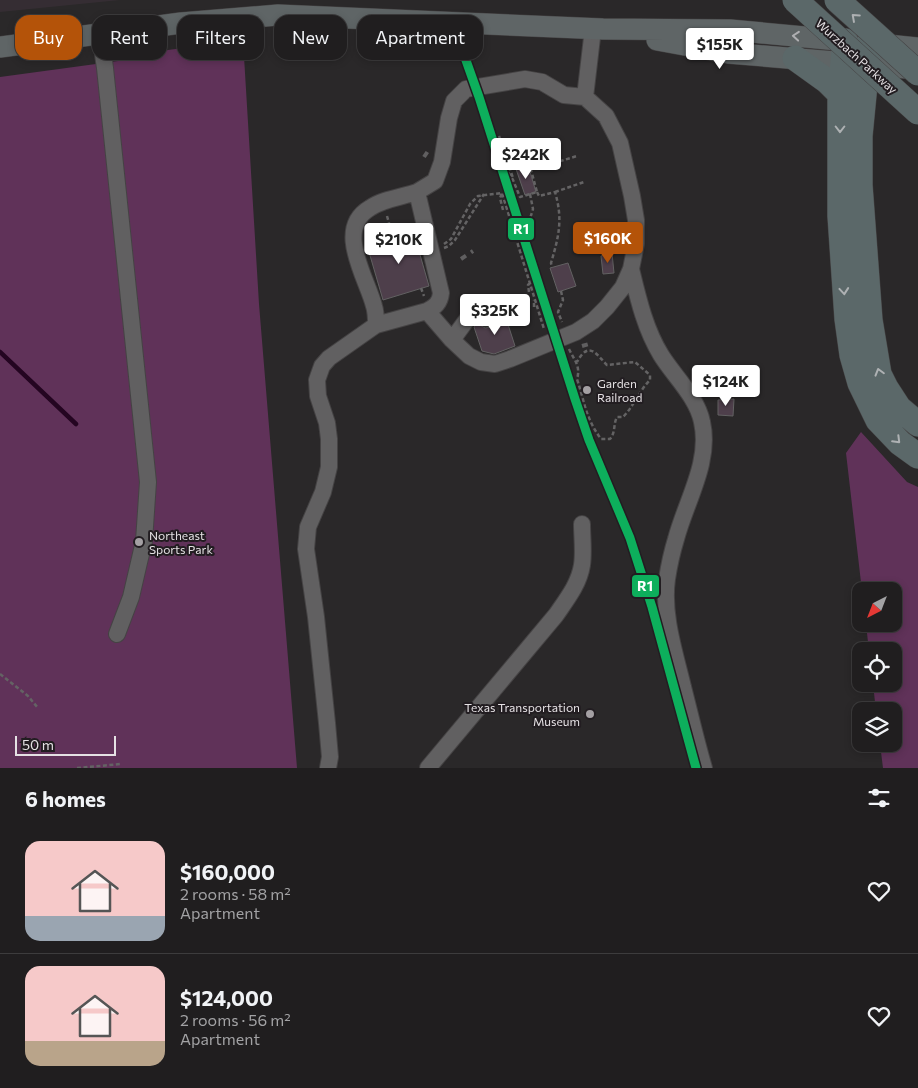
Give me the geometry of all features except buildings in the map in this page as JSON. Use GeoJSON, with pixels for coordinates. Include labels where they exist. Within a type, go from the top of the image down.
{"type":"FeatureCollection","features":[{"type":"Feature","properties":{"kind":"highway","name":"Wurzbach Parkway"},"geometry":{"type":"LineString","coordinates":[[795,0],[918,112]]}},
{"type":"Feature","properties":{"kind":"highway"},"geometry":{"type":"LineString","coordinates":[[837,0],[918,70],[892,82],[875,100],[860,124]]}},
{"type":"Feature","properties":{"kind":"highway"},"geometry":{"type":"LineString","coordinates":[[856,53],[840,94],[841,250],[852,355],[860,383],[878,420],[900,443],[918,456]]}},
{"type":"Feature","properties":{"kind":"highway"},"geometry":{"type":"LineString","coordinates":[[856,53],[860,124],[860,185],[870,320],[879,374],[900,408],[918,424]]}},
{"type":"Feature","properties":{"kind":"highway"},"geometry":{"type":"LineString","coordinates":[[794,58],[827,80],[840,94]]}},
{"type":"Feature","properties":{"kind":"main road"},"geometry":{"type":"LineString","coordinates":[[167,25],[278,15],[598,29],[730,30],[856,53],[918,70]]}},
{"type":"Feature","properties":{"kind":"main road"},"geometry":{"type":"LineString","coordinates":[[598,29],[728,53],[794,58],[918,48]]}},
{"type":"Feature","properties":{"kind":"main road"},"geometry":{"type":"LineString","coordinates":[[0,47],[92,34]]}},
{"type":"Feature","properties":{"kind":"lane"},"geometry":{"type":"LineString","coordinates":[[584,97],[598,29]]}},
{"type":"Feature","properties":{"kind":"lane"},"geometry":{"type":"LineString","coordinates":[[104,60],[148,482],[144,541],[132,597],[117,634]]}},
{"type":"Feature","properties":{"kind":"lane"},"geometry":{"type":"LineString","coordinates":[[376,325],[375,307],[354,249],[353,233],[357,222],[369,208],[417,192],[435,181],[442,162],[449,118],[454,101],[466,89],[525,79],[542,82],[564,94],[584,97],[606,116],[620,143],[628,172],[636,220],[636,244],[631,269],[623,287],[608,307],[593,321],[548,343],[499,358],[495,364],[481,362],[469,356],[452,340],[427,311]]}},
{"type":"Feature","properties":{"kind":"lane"},"geometry":{"type":"LineString","coordinates":[[328,768],[330,757],[327,723],[316,617],[306,549],[308,527],[323,492],[329,467],[328,431],[318,396],[317,380],[322,366],[329,358],[376,325],[427,311],[437,304],[440,299],[441,294],[417,192]]}},
{"type":"Feature","properties":{"kind":"lane"},"geometry":{"type":"LineString","coordinates":[[631,269],[649,332],[660,354],[690,394],[702,421],[704,449],[699,472],[676,538],[667,581],[666,602],[673,645],[704,768]]}},
{"type":"Feature","properties":{"kind":"lane"},"geometry":{"type":"LineString","coordinates":[[452,340],[479,303],[486,318]]}},
{"type":"Feature","properties":{"kind":"lane"},"geometry":{"type":"LineString","coordinates":[[428,768],[556,615],[563,604],[576,583],[582,564],[582,524]]}},
{"type":"Feature","properties":{"kind":"path"},"geometry":{"type":"LineString","coordinates":[[499,136],[520,197],[537,192]]}},
{"type":"Feature","properties":{"kind":"path"},"geometry":{"type":"LineString","coordinates":[[498,142],[508,172],[513,180]]}},
{"type":"Feature","properties":{"kind":"path"},"geometry":{"type":"LineString","coordinates":[[577,156],[531,170],[539,196],[584,182]]}},
{"type":"Feature","properties":{"kind":"path"},"geometry":{"type":"LineString","coordinates":[[437,245],[447,243],[452,238],[470,204],[479,195],[502,193],[516,188]]}},
{"type":"Feature","properties":{"kind":"path"},"geometry":{"type":"LineString","coordinates":[[552,267],[551,264],[561,218],[555,192]]}},
{"type":"Feature","properties":{"kind":"path"},"geometry":{"type":"LineString","coordinates":[[475,193],[479,195]]}},
{"type":"Feature","properties":{"kind":"path"},"geometry":{"type":"LineString","coordinates":[[502,193],[500,198],[503,210]]}},
{"type":"Feature","properties":{"kind":"path"},"geometry":{"type":"LineString","coordinates":[[502,193],[548,343]]}},
{"type":"Feature","properties":{"kind":"path"},"geometry":{"type":"LineString","coordinates":[[438,249],[449,246],[455,240],[484,194]]}},
{"type":"Feature","properties":{"kind":"path"},"geometry":{"type":"LineString","coordinates":[[530,194],[532,209],[528,226],[533,226]]}},
{"type":"Feature","properties":{"kind":"path"},"geometry":{"type":"LineString","coordinates":[[532,202],[536,201]]}},
{"type":"Feature","properties":{"kind":"path"},"geometry":{"type":"LineString","coordinates":[[383,202],[391,230],[388,231],[388,234]]}},
{"type":"Feature","properties":{"kind":"path"},"geometry":{"type":"LineString","coordinates":[[530,219],[534,220]]}},
{"type":"Feature","properties":{"kind":"path"},"geometry":{"type":"LineString","coordinates":[[529,292],[528,285],[530,283]]}},
{"type":"Feature","properties":{"kind":"path"},"geometry":{"type":"LineString","coordinates":[[561,291],[563,300],[558,312],[571,354],[577,362],[579,372],[576,379],[584,398],[583,404],[587,416],[601,439],[610,439],[616,428],[615,420],[617,417],[623,418],[630,410],[642,388],[650,380],[650,375],[635,362],[608,365],[592,350],[581,354],[577,362]]}},
{"type":"Feature","properties":{"kind":"path"},"geometry":{"type":"LineString","coordinates":[[534,307],[535,298]]}},
{"type":"Feature","properties":{"kind":"path"},"geometry":{"type":"LineString","coordinates":[[0,674],[28,696],[38,708]]}},
{"type":"Feature","properties":{"kind":"path"},"geometry":{"type":"LineString","coordinates":[[77,768],[121,764]]}},
{"type":"Feature","properties":{"kind":"shaded area"},"geometry":{"type":"Polygon","coordinates":[[[0,0],[120,0],[0,12],[0,0]]]}},
{"type":"Feature","properties":{"kind":"shaded area","name":"Northeast Sports Park"},"geometry":{"type":"Polygon","coordinates":[[[177,49],[177,60],[244,60],[259,304],[297,768],[0,768],[0,77],[123,60],[167,60],[168,50],[177,49]]]}},
{"type":"Feature","properties":{"kind":"shaded area"},"geometry":{"type":"Polygon","coordinates":[[[861,432],[907,482],[918,487],[918,768],[883,768],[881,752],[902,752],[902,702],[875,702],[874,692],[902,692],[902,642],[868,642],[867,632],[902,632],[902,582],[861,582],[846,453],[861,432]]]}},
{"type":"Feature","properties":{"kind":"waterway"},"geometry":{"type":"LineString","coordinates":[[0,352],[76,424]]}},
{"type":"Feature","properties":{"kind":"railway"},"geometry":{"type":"LineString","coordinates":[[466,60],[589,440],[630,538],[652,607],[696,768]]}},
{"type":"Feature","properties":{"kind":"railway"},"geometry":{"type":"LineString","coordinates":[[424,157],[430,148]]}},
{"type":"Feature","properties":{"kind":"railway"},"geometry":{"type":"LineString","coordinates":[[461,259],[473,251]]}},
{"type":"Feature","properties":{"kind":"railway"},"geometry":{"type":"LineString","coordinates":[[582,346],[589,344]]}},
{"type":"Feature","properties":{"kind":"transit line","name":"R1"},"geometry":{"type":"LineString","coordinates":[[466,60],[589,440],[630,538],[652,607],[696,768]]}},
{"type":"Feature","properties":{"kind":"place","name":"Garden Railroad"},"geometry":{"type":"Point","coordinates":[587,390]}},
{"type":"Feature","properties":{"kind":"place","name":"Northeast Sports Park"},"geometry":{"type":"Point","coordinates":[139,542]}},
{"type":"Feature","properties":{"kind":"place","name":"Texas Transportation Museum"},"geometry":{"type":"Point","coordinates":[590,714]}}]}
